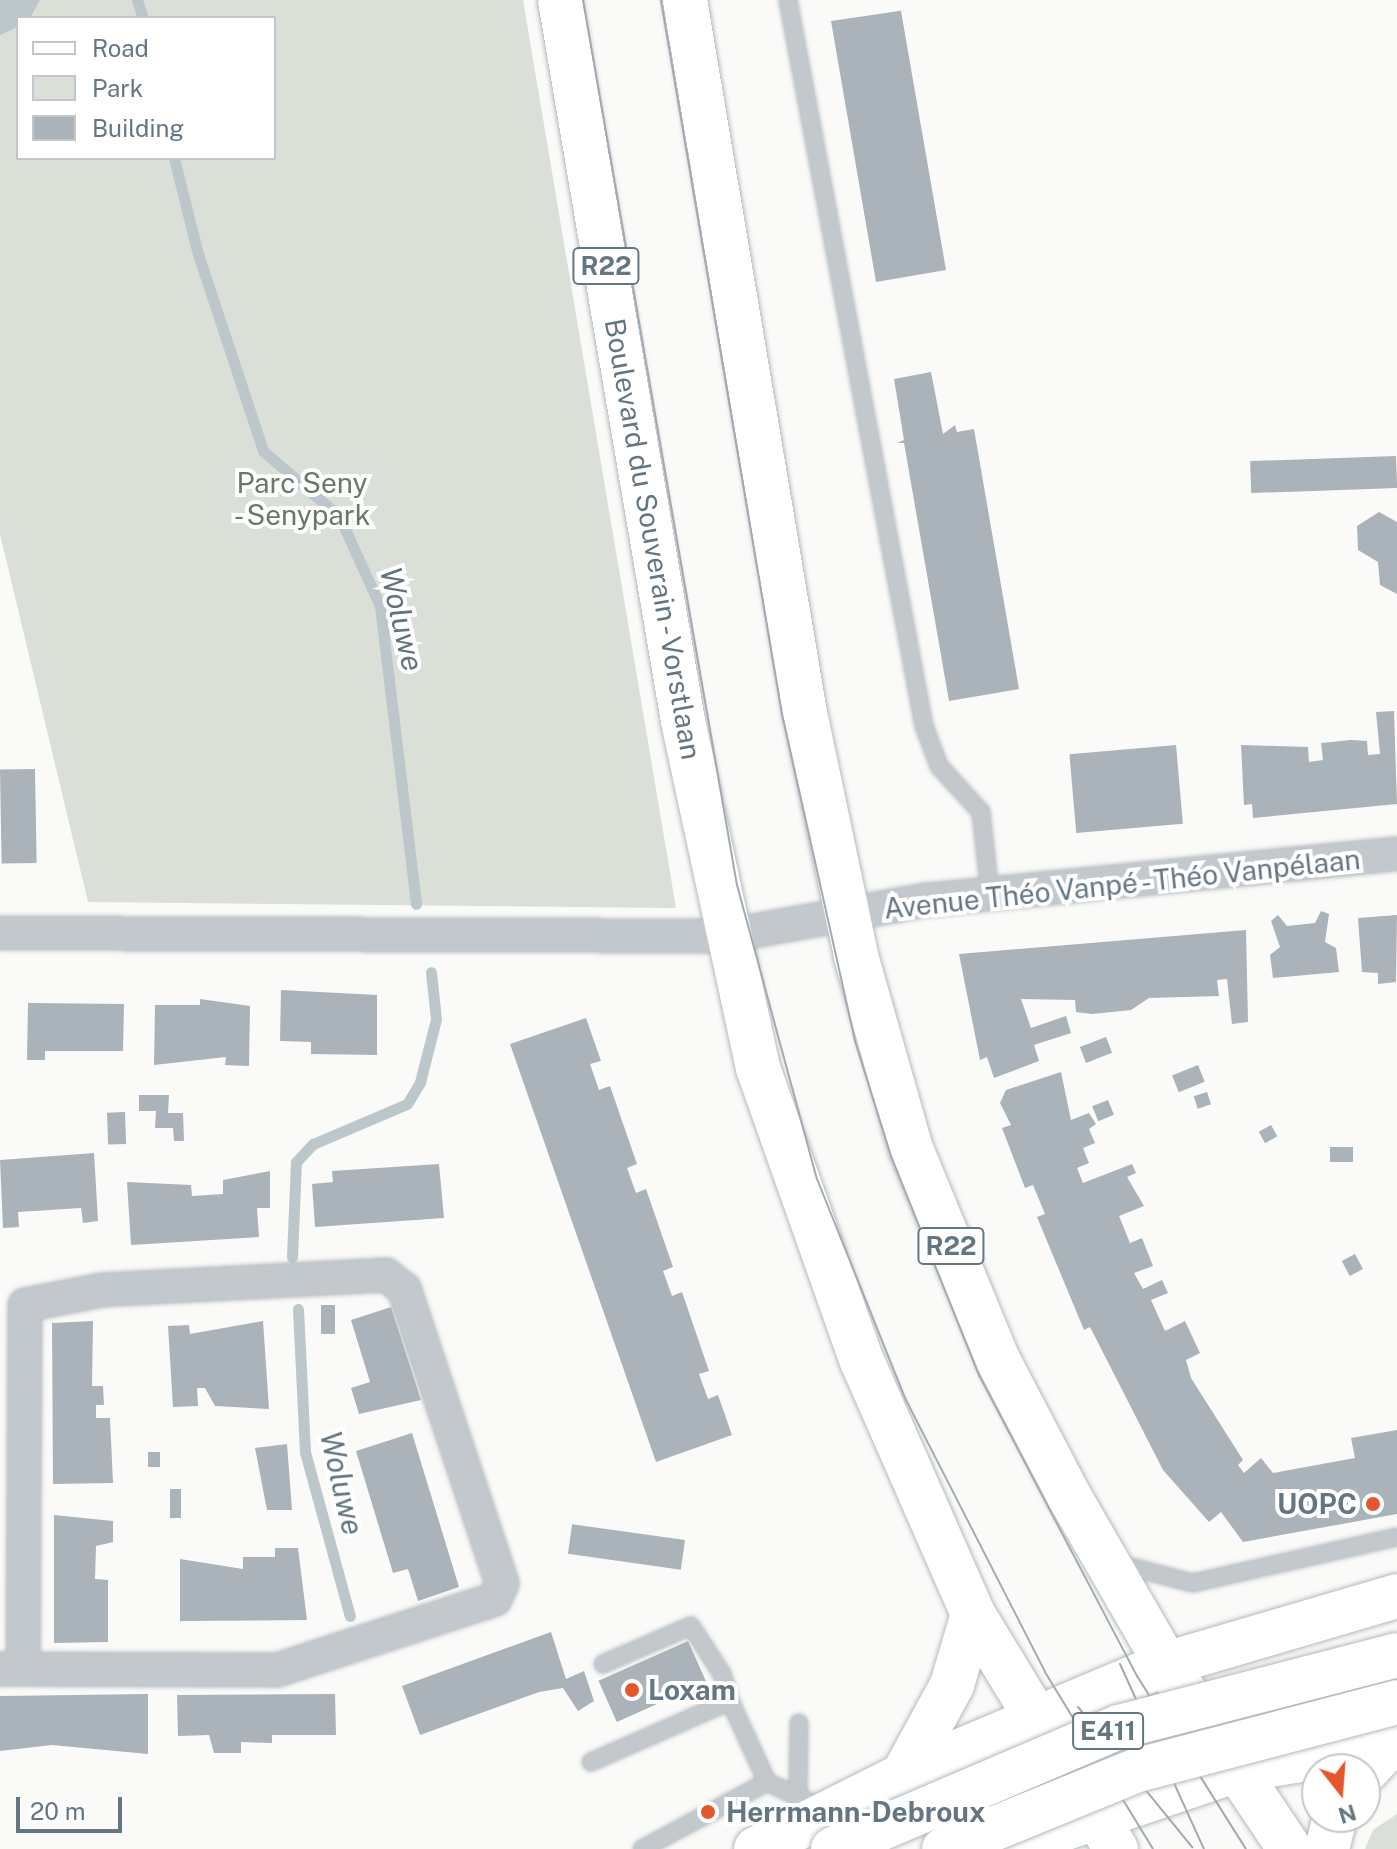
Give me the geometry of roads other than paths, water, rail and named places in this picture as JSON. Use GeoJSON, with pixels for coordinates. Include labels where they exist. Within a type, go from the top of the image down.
{"type":"FeatureCollection","features":[{"type":"Feature","properties":{"kind":"main road","name":"Boulevard du Souverain - Vorstlaan"},"geometry":{"type":"LineString","coordinates":[[560,0],[726,936],[758,1068],[802,1200],[882,1410],[973,1614],[1032,1720],[1105,1832]]}},
{"type":"Feature","properties":{"kind":"main road","name":"R22"},"geometry":{"type":"LineString","coordinates":[[685,0],[805,713],[847,914],[911,1149],[998,1360],[1166,1664],[1234,1771],[1290,1849]]}},
{"type":"Feature","properties":{"kind":"main road"},"geometry":{"type":"LineString","coordinates":[[756,1849],[903,1775],[1166,1664],[1378,1600]]}},
{"type":"Feature","properties":{"kind":"main road"},"geometry":{"type":"LineString","coordinates":[[1378,1600],[1327,1641],[1323,1668],[1329,1693],[1384,1754]]}},
{"type":"Feature","properties":{"kind":"main road"},"geometry":{"type":"LineString","coordinates":[[903,1775],[952,1685],[973,1614]]}},
{"type":"Feature","properties":{"kind":"main road","name":"E411"},"geometry":{"type":"LineString","coordinates":[[819,1819],[1119,1727],[1397,1655]]}},
{"type":"Feature","properties":{"kind":"main road","name":"E411"},"geometry":{"type":"LineString","coordinates":[[944,1849],[1138,1770],[1397,1702]]}},
{"type":"Feature","properties":{"kind":"main road"},"geometry":{"type":"LineString","coordinates":[[1004,1849],[1105,1832],[1234,1771],[1384,1754]]}},
{"type":"Feature","properties":{"kind":"street","name":"Avenue Théo Vanpé - Théo Vanpélaan"},"geometry":{"type":"LineString","coordinates":[[847,914],[990,893],[1397,854]]}},
{"type":"Feature","properties":{"kind":"street"},"geometry":{"type":"LineString","coordinates":[[0,933],[726,936],[847,914]]}},
{"type":"Feature","properties":{"kind":"street"},"geometry":{"type":"LineString","coordinates":[[386,1275],[404,1289],[502,1583],[495,1599],[277,1670],[12,1669],[25,1305],[102,1290],[386,1275]]}},
{"type":"Feature","properties":{"kind":"lane"},"geometry":{"type":"LineString","coordinates":[[788,0],[924,726],[939,766],[981,812],[990,893]]}},
{"type":"Feature","properties":{"kind":"lane"},"geometry":{"type":"LineString","coordinates":[[1107,1557],[1144,1576],[1193,1583],[1397,1537]]}},
{"type":"Feature","properties":{"kind":"lane"},"geometry":{"type":"LineString","coordinates":[[603,1664],[691,1626],[722,1674],[730,1701],[767,1782],[819,1819]]}},
{"type":"Feature","properties":{"kind":"lane"},"geometry":{"type":"LineString","coordinates":[[591,1762],[730,1701]]}},
{"type":"Feature","properties":{"kind":"lane"},"geometry":{"type":"LineString","coordinates":[[799,1723],[819,1819]]}},
{"type":"Feature","properties":{"kind":"lane"},"geometry":{"type":"LineString","coordinates":[[642,1849],[767,1782]]}},
{"type":"Feature","properties":{"kind":"waterway","name":"Woluwe"},"geometry":{"type":"LineString","coordinates":[[137,0],[142,16]]}},
{"type":"Feature","properties":{"kind":"waterway","name":"Woluwe"},"geometry":{"type":"LineString","coordinates":[[174,160],[198,254],[263,451],[339,516],[380,606],[416,904]]}},
{"type":"Feature","properties":{"kind":"waterway","name":"Woluwe"},"geometry":{"type":"LineString","coordinates":[[292,1257],[296,1162],[313,1144],[407,1104],[420,1082],[436,1019],[431,972]]}},
{"type":"Feature","properties":{"kind":"waterway","name":"Woluwe"},"geometry":{"type":"LineString","coordinates":[[298,1309],[305,1452],[350,1616]]}},
{"type":"Feature","properties":{"kind":"tram line"},"geometry":{"type":"LineString","coordinates":[[583,0],[737,885],[817,1179],[906,1400],[1045,1672],[1153,1849]]}},
{"type":"Feature","properties":{"kind":"tram line"},"geometry":{"type":"LineString","coordinates":[[661,0],[782,714],[855,1041],[891,1156],[980,1377],[1137,1676],[1246,1849]]}},
{"type":"Feature","properties":{"kind":"tram line"},"geometry":{"type":"LineString","coordinates":[[1120,1664],[1204,1849]]}},
{"type":"Feature","properties":{"kind":"tram line"},"geometry":{"type":"LineString","coordinates":[[1078,1707],[1192,1847]]}},
{"type":"Feature","properties":{"kind":"place","name":"UOPC"},"geometry":{"type":"Point","coordinates":[1373,1504]}},
{"type":"Feature","properties":{"kind":"place","name":"Loxam"},"geometry":{"type":"Point","coordinates":[632,1690]}},
{"type":"Feature","properties":{"kind":"place","name":"Herrmann-Debroux"},"geometry":{"type":"Point","coordinates":[708,1812]}},
{"type":"Feature","properties":{"kind":"park label","name":"Parc Seny - Senypark"},"geometry":{"type":"Point","coordinates":[302,499]}}]}
